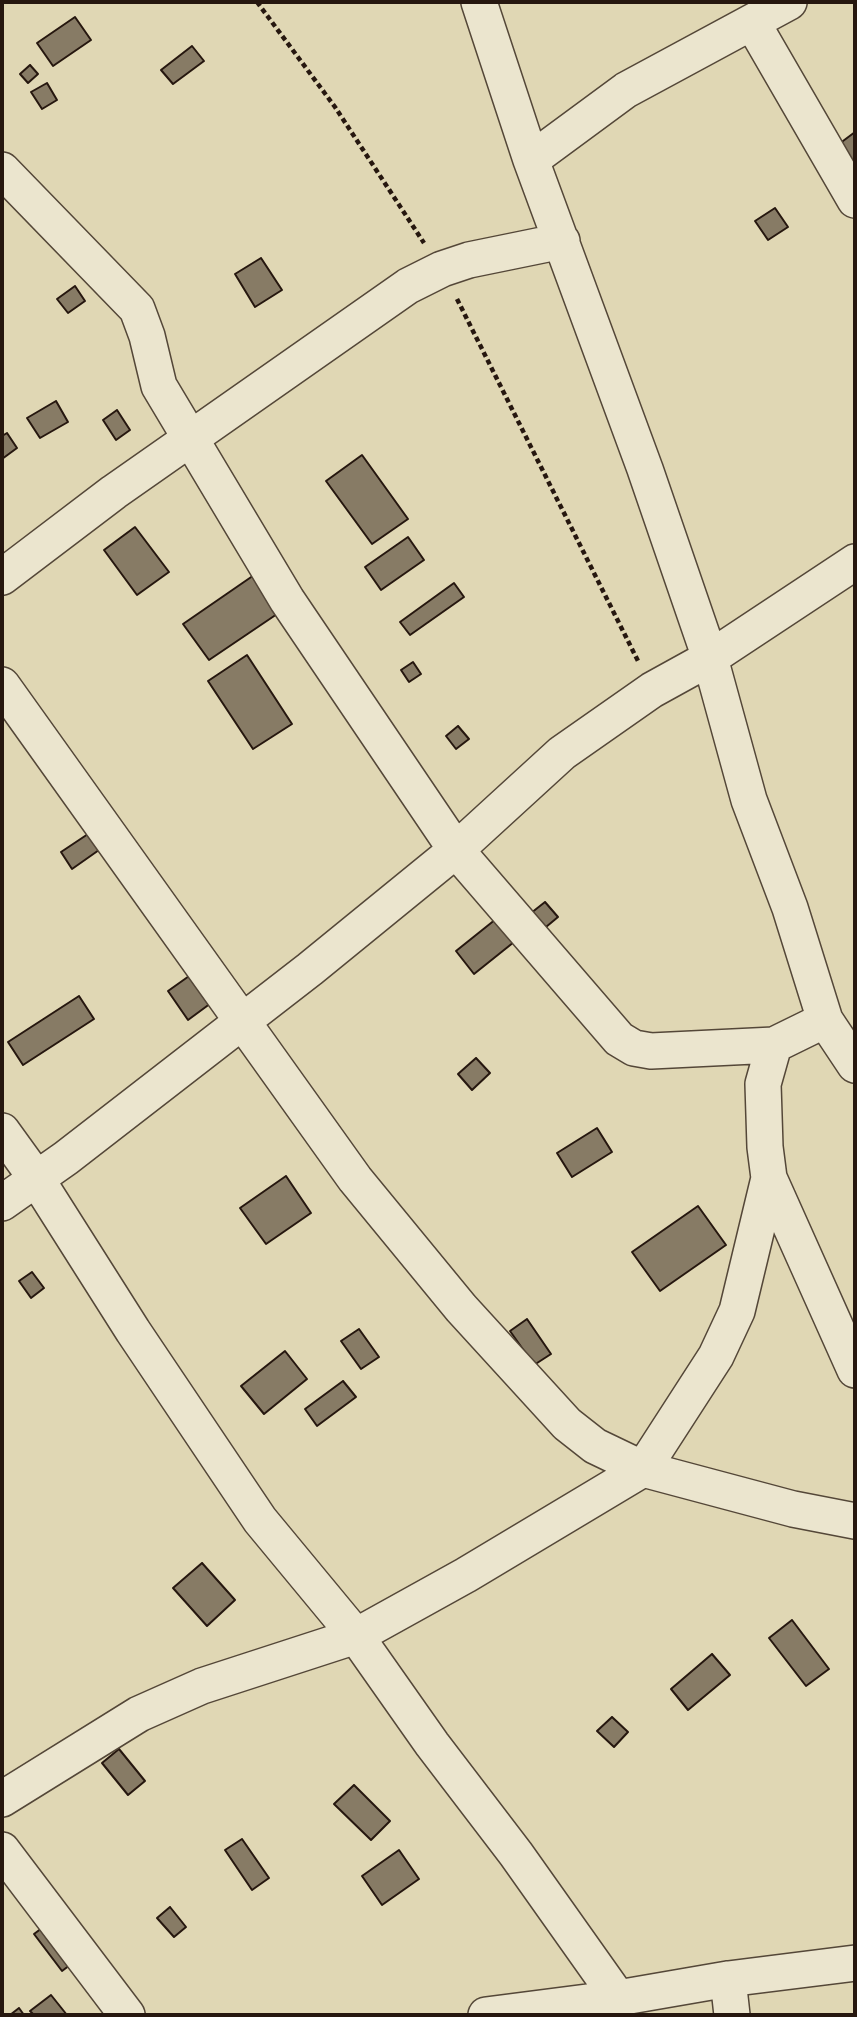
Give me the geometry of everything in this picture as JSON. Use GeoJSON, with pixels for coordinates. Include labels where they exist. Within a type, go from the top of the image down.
{"type":"FeatureCollection","features":[{"type":"Feature","properties":{"kind":"street"},"geometry":{"type":"LineString","coordinates":[[479,2],[531,160],[645,469],[710,658],[749,800],[790,908],[825,1020],[855,1065]]}},
{"type":"Feature","properties":{"kind":"street"},"geometry":{"type":"LineString","coordinates":[[531,160],[626,90],[789,2]]}},
{"type":"Feature","properties":{"kind":"street"},"geometry":{"type":"LineString","coordinates":[[752,22],[855,200]]}},
{"type":"Feature","properties":{"kind":"street"},"geometry":{"type":"LineString","coordinates":[[2,170],[137,309],[148,336],[159,386],[287,600],[456,850],[619,1039],[634,1048],[651,1051],[775,1045],[825,1020]]}},
{"type":"Feature","properties":{"kind":"street"},"geometry":{"type":"LineString","coordinates":[[2,577],[114,492],[408,286],[469,260],[562,241]]}},
{"type":"Feature","properties":{"kind":"street"},"geometry":{"type":"LineString","coordinates":[[2,1203],[242,1023],[456,850],[562,753],[652,690],[710,658],[855,562]]}},
{"type":"Feature","properties":{"kind":"street"},"geometry":{"type":"LineString","coordinates":[[2,685],[355,1179],[461,1308],[567,1424],[595,1446],[643,1469],[793,1509],[855,1521]]}},
{"type":"Feature","properties":{"kind":"street"},"geometry":{"type":"LineString","coordinates":[[775,1045],[763,1084],[763,1118],[769,1178],[855,1370]]}},
{"type":"Feature","properties":{"kind":"street"},"geometry":{"type":"LineString","coordinates":[[2,1131],[36,1178],[133,1331],[260,1520],[356,1636],[618,1998]]}},
{"type":"Feature","properties":{"kind":"street"},"geometry":{"type":"LineString","coordinates":[[2,1799],[139,1714],[202,1686],[356,1636],[466,1575],[643,1469],[716,1356],[737,1311],[769,1178]]}},
{"type":"Feature","properties":{"kind":"street"},"geometry":{"type":"LineString","coordinates":[[2,1850],[127,2015]]}},
{"type":"Feature","properties":{"kind":"street"},"geometry":{"type":"LineString","coordinates":[[486,2015],[855,1963]]}},
{"type":"Feature","properties":{"kind":"street"},"geometry":{"type":"LineString","coordinates":[[728,1979],[732,2015]]}},
{"type":"Feature","properties":{"kind":"path"},"geometry":{"type":"LineString","coordinates":[[257,2],[335,107],[442,270],[652,690]]}},
{"type":"Feature","properties":{"kind":"building"},"geometry":{"type":"Polygon","coordinates":[[[75,17],[91,40],[53,66],[37,43],[75,17]]]}},
{"type":"Feature","properties":{"kind":"building"},"geometry":{"type":"Polygon","coordinates":[[[192,46],[204,61],[173,84],[161,70],[192,46]]]}},
{"type":"Feature","properties":{"kind":"building"},"geometry":{"type":"Polygon","coordinates":[[[30,65],[38,74],[28,83],[20,74],[30,65]]]}},
{"type":"Feature","properties":{"kind":"building"},"geometry":{"type":"Polygon","coordinates":[[[47,83],[57,100],[42,109],[31,92],[47,83]]]}},
{"type":"Feature","properties":{"kind":"building"},"geometry":{"type":"Polygon","coordinates":[[[855,132],[855,173],[835,147],[855,132]]]}},
{"type":"Feature","properties":{"kind":"building"},"geometry":{"type":"Polygon","coordinates":[[[775,208],[788,227],[768,240],[755,221],[775,208]]]}},
{"type":"Feature","properties":{"kind":"building"},"geometry":{"type":"Polygon","coordinates":[[[261,258],[282,290],[255,307],[235,274],[261,258]]]}},
{"type":"Feature","properties":{"kind":"building"},"geometry":{"type":"Polygon","coordinates":[[[75,286],[85,301],[68,313],[57,299],[75,286]]]}},
{"type":"Feature","properties":{"kind":"building"},"geometry":{"type":"Polygon","coordinates":[[[56,401],[68,422],[40,438],[27,418],[56,401]]]}},
{"type":"Feature","properties":{"kind":"building"},"geometry":{"type":"Polygon","coordinates":[[[117,410],[130,430],[116,440],[103,420],[117,410]]]}},
{"type":"Feature","properties":{"kind":"building"},"geometry":{"type":"Polygon","coordinates":[[[7,433],[17,448],[2,459],[2,436],[7,433]]]}},
{"type":"Feature","properties":{"kind":"building"},"geometry":{"type":"Polygon","coordinates":[[[362,455],[408,519],[372,544],[326,481],[362,455]]]}},
{"type":"Feature","properties":{"kind":"building"},"geometry":{"type":"Polygon","coordinates":[[[135,527],[169,572],[137,595],[104,550],[135,527]]]}},
{"type":"Feature","properties":{"kind":"building"},"geometry":{"type":"Polygon","coordinates":[[[408,537],[424,560],[381,590],[365,567],[408,537]]]}},
{"type":"Feature","properties":{"kind":"building"},"geometry":{"type":"Polygon","coordinates":[[[257,573],[283,610],[209,660],[183,624],[257,573]]]}},
{"type":"Feature","properties":{"kind":"building"},"geometry":{"type":"Polygon","coordinates":[[[454,583],[464,597],[410,635],[400,622],[454,583]]]}},
{"type":"Feature","properties":{"kind":"building"},"geometry":{"type":"Polygon","coordinates":[[[247,655],[292,724],[253,749],[208,681],[247,655]]]}},
{"type":"Feature","properties":{"kind":"building"},"geometry":{"type":"Polygon","coordinates":[[[413,662],[421,674],[409,682],[401,670],[413,662]]]}},
{"type":"Feature","properties":{"kind":"building"},"geometry":{"type":"Polygon","coordinates":[[[458,726],[469,739],[456,749],[446,736],[458,726]]]}},
{"type":"Feature","properties":{"kind":"building"},"geometry":{"type":"Polygon","coordinates":[[[88,834],[99,850],[72,869],[61,852],[88,834]]]}},
{"type":"Feature","properties":{"kind":"building"},"geometry":{"type":"Polygon","coordinates":[[[545,902],[558,917],[534,937],[521,921],[545,902]]]}},
{"type":"Feature","properties":{"kind":"building"},"geometry":{"type":"Polygon","coordinates":[[[496,919],[514,942],[474,974],[456,951],[496,919]]]}},
{"type":"Feature","properties":{"kind":"building"},"geometry":{"type":"Polygon","coordinates":[[[206,964],[226,992],[188,1020],[168,991],[206,964]]]}},
{"type":"Feature","properties":{"kind":"building"},"geometry":{"type":"Polygon","coordinates":[[[79,996],[94,1019],[23,1065],[8,1042],[79,996]]]}},
{"type":"Feature","properties":{"kind":"building"},"geometry":{"type":"Polygon","coordinates":[[[476,1058],[490,1073],[472,1090],[458,1074],[476,1058]]]}},
{"type":"Feature","properties":{"kind":"building"},"geometry":{"type":"Polygon","coordinates":[[[597,1128],[612,1152],[572,1177],[557,1153],[597,1128]]]}},
{"type":"Feature","properties":{"kind":"building"},"geometry":{"type":"Polygon","coordinates":[[[286,1176],[311,1213],[266,1244],[240,1208],[286,1176]]]}},
{"type":"Feature","properties":{"kind":"building"},"geometry":{"type":"Polygon","coordinates":[[[698,1206],[726,1245],[660,1291],[632,1252],[698,1206]]]}},
{"type":"Feature","properties":{"kind":"building"},"geometry":{"type":"Polygon","coordinates":[[[32,1272],[44,1288],[31,1298],[19,1281],[32,1272]]]}},
{"type":"Feature","properties":{"kind":"building"},"geometry":{"type":"Polygon","coordinates":[[[527,1319],[551,1354],[534,1365],[510,1331],[527,1319]]]}},
{"type":"Feature","properties":{"kind":"building"},"geometry":{"type":"Polygon","coordinates":[[[359,1329],[379,1357],[361,1369],[341,1341],[359,1329]]]}},
{"type":"Feature","properties":{"kind":"building"},"geometry":{"type":"Polygon","coordinates":[[[285,1351],[307,1379],[264,1414],[241,1386],[285,1351]]]}},
{"type":"Feature","properties":{"kind":"building"},"geometry":{"type":"Polygon","coordinates":[[[343,1381],[356,1397],[317,1426],[305,1409],[343,1381]]]}},
{"type":"Feature","properties":{"kind":"building"},"geometry":{"type":"Polygon","coordinates":[[[202,1563],[235,1600],[207,1626],[173,1588],[202,1563]]]}},
{"type":"Feature","properties":{"kind":"building"},"geometry":{"type":"Polygon","coordinates":[[[792,1620],[829,1669],[806,1686],[769,1638],[792,1620]]]}},
{"type":"Feature","properties":{"kind":"building"},"geometry":{"type":"Polygon","coordinates":[[[712,1654],[730,1675],[688,1710],[671,1689],[712,1654]]]}},
{"type":"Feature","properties":{"kind":"building"},"geometry":{"type":"Polygon","coordinates":[[[612,1717],[628,1732],[614,1747],[597,1731],[612,1717]]]}},
{"type":"Feature","properties":{"kind":"building"},"geometry":{"type":"Polygon","coordinates":[[[119,1749],[145,1781],[128,1795],[102,1763],[119,1749]]]}},
{"type":"Feature","properties":{"kind":"building"},"geometry":{"type":"Polygon","coordinates":[[[354,1785],[390,1821],[371,1840],[334,1804],[354,1785]]]}},
{"type":"Feature","properties":{"kind":"building"},"geometry":{"type":"Polygon","coordinates":[[[242,1839],[269,1878],[252,1890],[225,1850],[242,1839]]]}},
{"type":"Feature","properties":{"kind":"building"},"geometry":{"type":"Polygon","coordinates":[[[399,1850],[419,1879],[382,1905],[362,1876],[399,1850]]]}},
{"type":"Feature","properties":{"kind":"building"},"geometry":{"type":"Polygon","coordinates":[[[170,1907],[186,1927],[174,1937],[157,1918],[170,1907]]]}},
{"type":"Feature","properties":{"kind":"building"},"geometry":{"type":"Polygon","coordinates":[[[54,1919],[82,1956],[62,1971],[34,1934],[54,1919]]]}},
{"type":"Feature","properties":{"kind":"building"},"geometry":{"type":"Polygon","coordinates":[[[51,1995],[67,2015],[34,2015],[30,2011],[51,1995]]]}},
{"type":"Feature","properties":{"kind":"building"},"geometry":{"type":"Polygon","coordinates":[[[19,2008],[24,2015],[10,2015],[19,2008]]]}}]}
